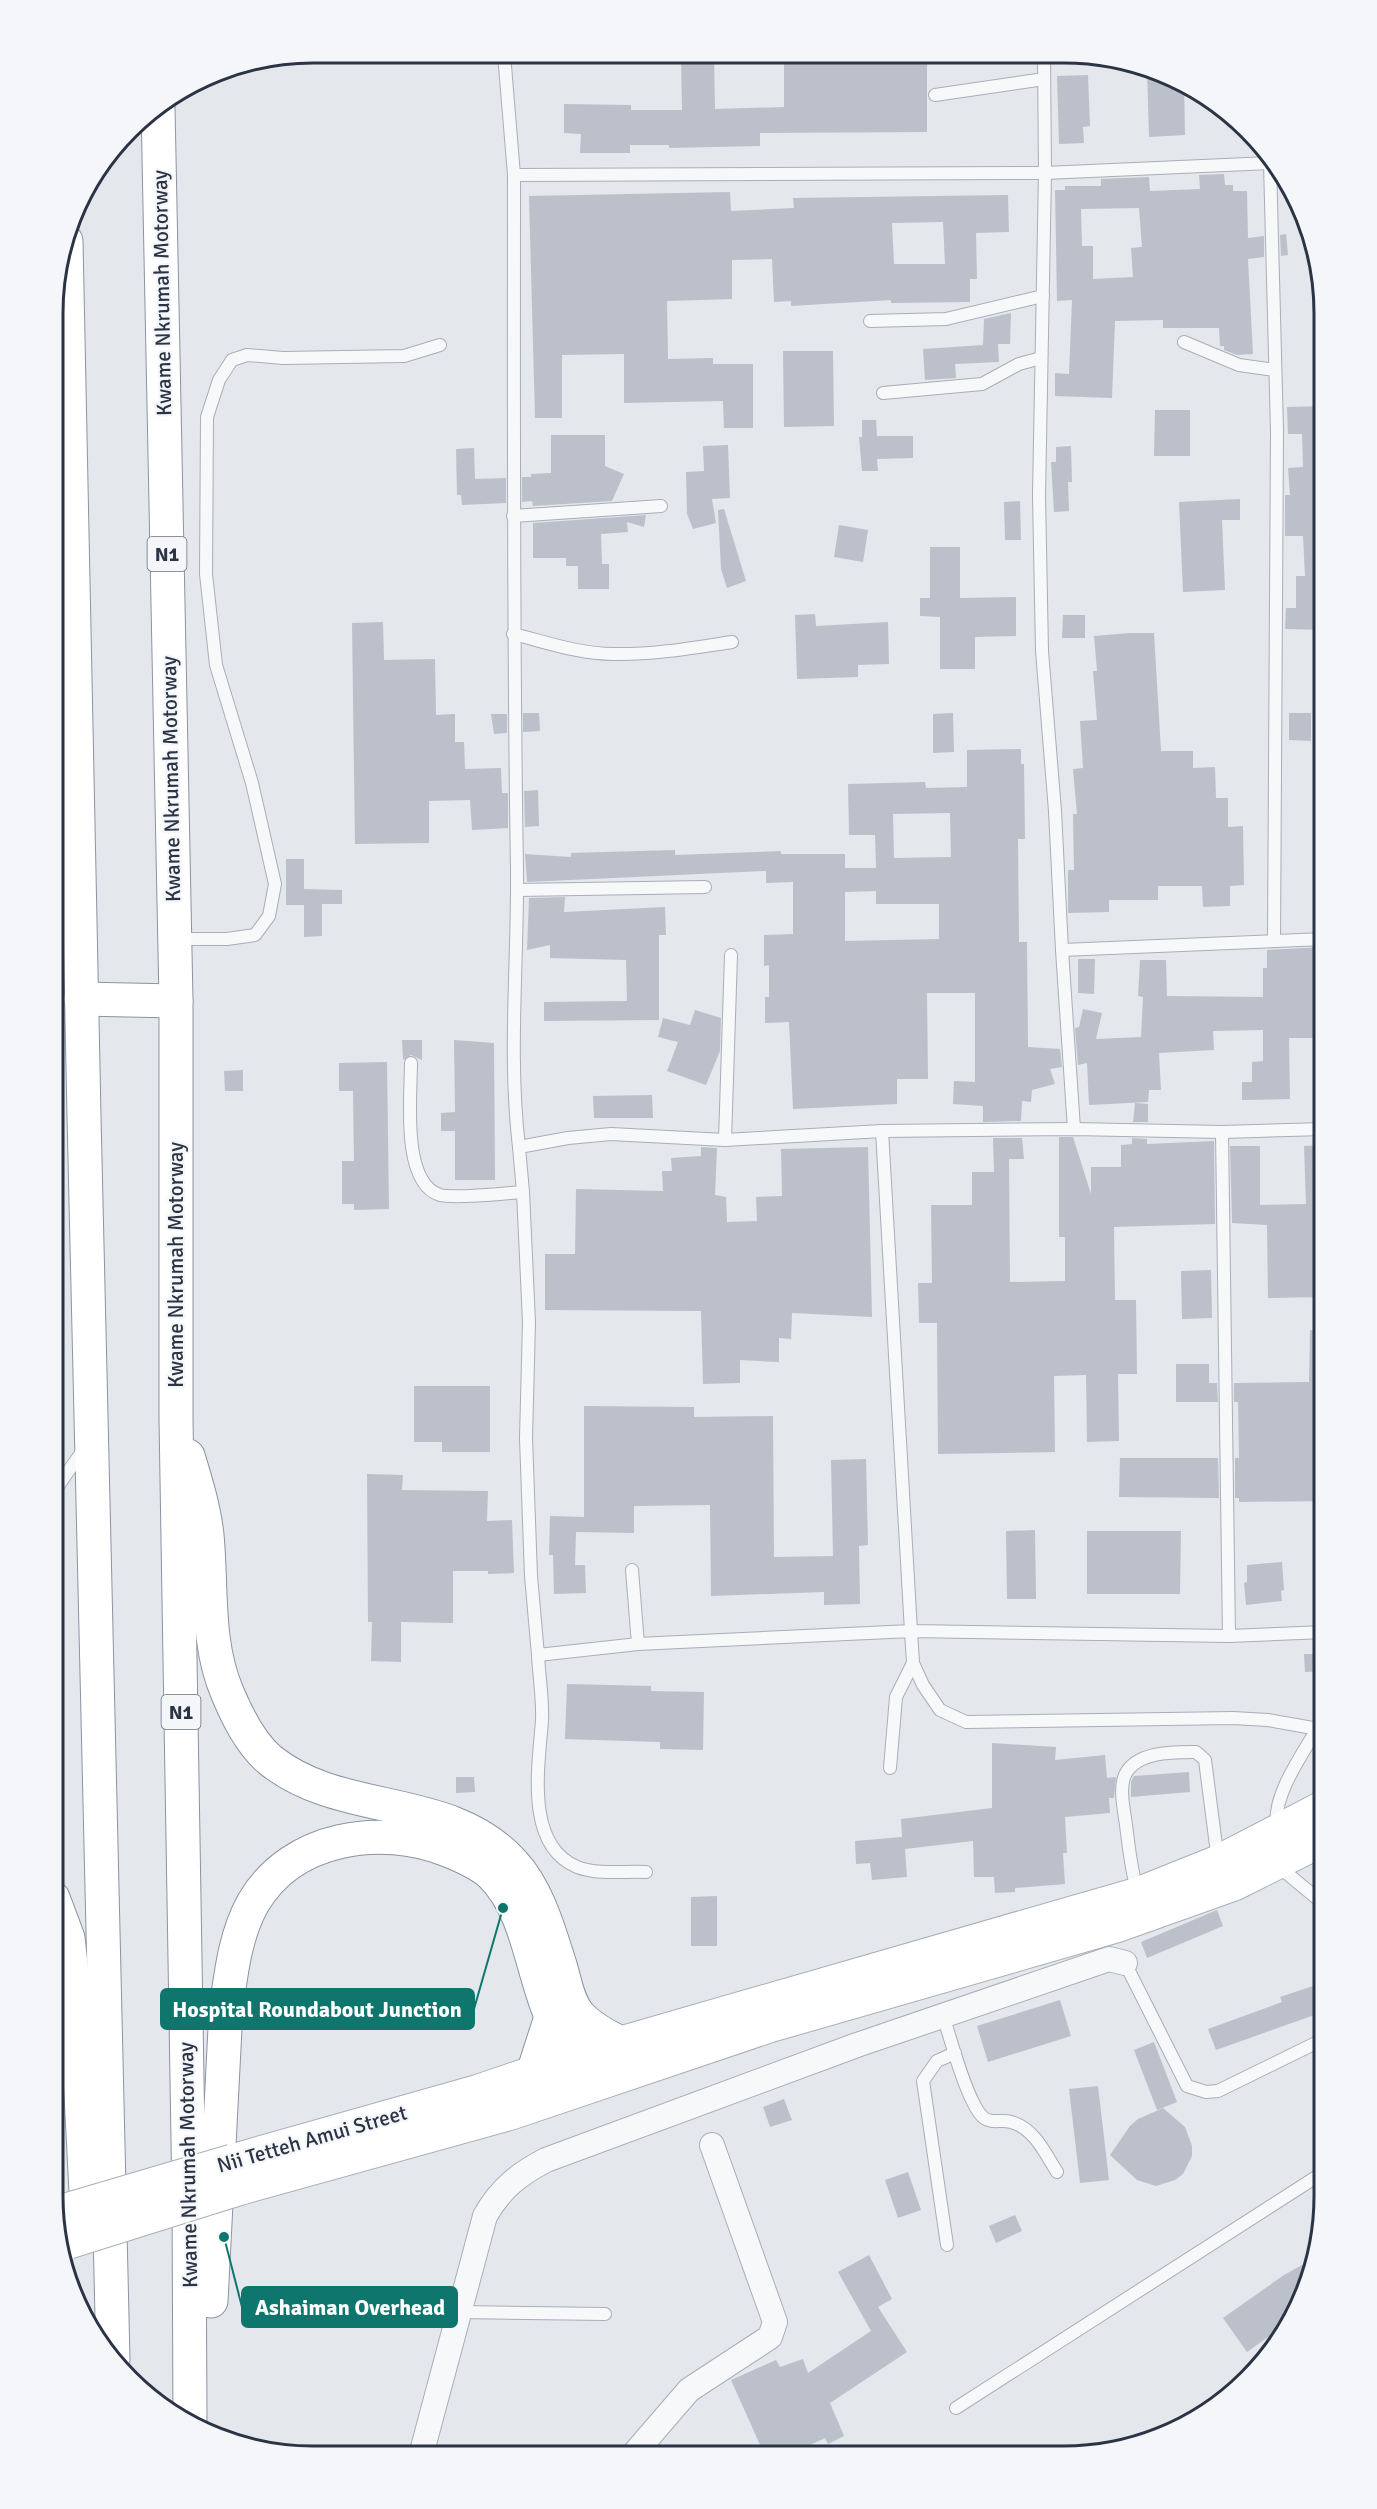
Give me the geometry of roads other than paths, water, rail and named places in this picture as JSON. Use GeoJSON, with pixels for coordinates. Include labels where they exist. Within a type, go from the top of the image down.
{"type":"FeatureCollection","features":[{"type":"Feature","properties":{"kind":"main road","name":"Kwame Nkrumah Motorway"},"geometry":{"type":"LineString","coordinates":[[158,117],[176,1001],[176,1419],[189,2187],[190,2413]]}},
{"type":"Feature","properties":{"kind":"main road"},"geometry":{"type":"LineString","coordinates":[[67,272],[113,2345]]}},
{"type":"Feature","properties":{"kind":"main road"},"geometry":{"type":"LineString","coordinates":[[81,999],[176,1001]]}},
{"type":"Feature","properties":{"kind":"main road"},"geometry":{"type":"LineString","coordinates":[[176,1419],[203,1507],[218,1666],[237,1714],[252,1741],[269,1760],[293,1776],[322,1789],[347,1797],[440,1817],[471,1830],[494,1845],[514,1864],[544,1916],[569,1995],[578,2014],[591,2026],[621,2043]]}},
{"type":"Feature","properties":{"kind":"main road"},"geometry":{"type":"LineString","coordinates":[[237,2175],[511,2113],[590,2070],[621,2043],[1138,1894],[1218,1862],[1314,1812]]}},
{"type":"Feature","properties":{"kind":"main road"},"geometry":{"type":"LineString","coordinates":[[205,2421],[213,2226],[226,2009],[231,1971],[241,1933],[253,1903],[275,1877],[299,1857],[332,1843],[366,1837],[390,1836],[412,1839],[458,1854],[491,1875],[514,1908],[551,2018],[590,2070]]}},
{"type":"Feature","properties":{"kind":"main road"},"geometry":{"type":"LineString","coordinates":[[590,2070],[770,2026],[1052,1945],[1194,1899],[1271,1866],[1314,1844]]}},
{"type":"Feature","properties":{"kind":"main road"},"geometry":{"type":"LineString","coordinates":[[63,1925],[68,1938],[77,2017],[92,2311]]}},
{"type":"Feature","properties":{"kind":"main road"},"geometry":{"type":"LineString","coordinates":[[533,2073],[551,2018]]}},
{"type":"Feature","properties":{"kind":"main road","name":"Nii Tetteh Amui Street"},"geometry":{"type":"LineString","coordinates":[[65,2227],[237,2175],[373,2123],[533,2073],[590,2070]]}},
{"type":"Feature","properties":{"kind":"street"},"geometry":{"type":"LineString","coordinates":[[1052,1945],[1060,1977]]}},
{"type":"Feature","properties":{"kind":"street"},"geometry":{"type":"LineString","coordinates":[[423,2446],[485,2216],[495,2197],[527,2170],[546,2160],[697,2103],[943,2015],[1110,1959],[1125,1963]]}},
{"type":"Feature","properties":{"kind":"street"},"geometry":{"type":"LineString","coordinates":[[641,2446],[689,2390],[771,2337],[774,2330],[775,2322],[712,2145]]}},
{"type":"Feature","properties":{"kind":"lane"},"geometry":{"type":"LineString","coordinates":[[505,63],[514,175],[513,634],[517,890],[514,1008],[515,1118],[523,1192],[529,1322],[526,1438],[531,1576],[542,1718],[538,1761],[539,1809],[552,1846],[559,1856],[575,1866],[590,1871],[646,1872]]}},
{"type":"Feature","properties":{"kind":"lane"},"geometry":{"type":"LineString","coordinates":[[1044,63],[1045,173],[1039,495],[1042,651],[1056,812],[1062,950],[1074,1129]]}},
{"type":"Feature","properties":{"kind":"lane"},"geometry":{"type":"LineString","coordinates":[[935,95],[1044,79]]}},
{"type":"Feature","properties":{"kind":"lane"},"geometry":{"type":"LineString","coordinates":[[514,175],[1045,173],[1262,161]]}},
{"type":"Feature","properties":{"kind":"lane"},"geometry":{"type":"LineString","coordinates":[[1272,174],[1277,442],[1274,942]]}},
{"type":"Feature","properties":{"kind":"lane"},"geometry":{"type":"LineString","coordinates":[[870,321],[946,319],[1043,296]]}},
{"type":"Feature","properties":{"kind":"lane"},"geometry":{"type":"LineString","coordinates":[[1184,342],[1239,365],[1275,370]]}},
{"type":"Feature","properties":{"kind":"lane"},"geometry":{"type":"LineString","coordinates":[[174,939],[227,939],[255,935],[269,916],[275,884],[252,783],[214,654],[206,574],[207,417],[219,380],[232,360],[247,355],[283,358],[404,356],[440,345]]}},
{"type":"Feature","properties":{"kind":"lane"},"geometry":{"type":"LineString","coordinates":[[883,393],[982,384],[1019,364],[1041,358]]}},
{"type":"Feature","properties":{"kind":"lane"},"geometry":{"type":"LineString","coordinates":[[513,516],[661,506]]}},
{"type":"Feature","properties":{"kind":"lane"},"geometry":{"type":"LineString","coordinates":[[513,634],[568,648],[612,654],[646,654],[732,642]]}},
{"type":"Feature","properties":{"kind":"lane"},"geometry":{"type":"LineString","coordinates":[[517,890],[705,887]]}},
{"type":"Feature","properties":{"kind":"lane"},"geometry":{"type":"LineString","coordinates":[[1062,950],[1314,940]]}},
{"type":"Feature","properties":{"kind":"lane"},"geometry":{"type":"LineString","coordinates":[[725,1140],[731,955]]}},
{"type":"Feature","properties":{"kind":"lane"},"geometry":{"type":"LineString","coordinates":[[411,1063],[411,1152],[425,1186],[441,1195],[523,1192]]}},
{"type":"Feature","properties":{"kind":"lane"},"geometry":{"type":"LineString","coordinates":[[519,1147],[568,1138],[611,1134],[725,1140],[882,1131],[1074,1129],[1222,1132],[1314,1129]]}},
{"type":"Feature","properties":{"kind":"lane"},"geometry":{"type":"LineString","coordinates":[[882,1131],[913,1663],[923,1685],[940,1710],[966,1722],[1233,1718],[1268,1720],[1314,1729]]}},
{"type":"Feature","properties":{"kind":"lane"},"geometry":{"type":"LineString","coordinates":[[1222,1132],[1229,1636]]}},
{"type":"Feature","properties":{"kind":"lane"},"geometry":{"type":"LineString","coordinates":[[63,1479],[91,1438]]}},
{"type":"Feature","properties":{"kind":"lane"},"geometry":{"type":"LineString","coordinates":[[632,1570],[638,1644]]}},
{"type":"Feature","properties":{"kind":"lane"},"geometry":{"type":"LineString","coordinates":[[538,1655],[638,1644],[911,1631],[1229,1636],[1314,1632]]}},
{"type":"Feature","properties":{"kind":"lane"},"geometry":{"type":"LineString","coordinates":[[890,1768],[896,1697],[913,1663]]}},
{"type":"Feature","properties":{"kind":"lane"},"geometry":{"type":"LineString","coordinates":[[1278,1831],[1275,1817],[1284,1790],[1314,1741]]}},
{"type":"Feature","properties":{"kind":"lane"},"geometry":{"type":"LineString","coordinates":[[1138,1894],[1132,1877],[1122,1796],[1124,1776],[1132,1764],[1162,1751],[1196,1752],[1205,1760],[1218,1862]]}},
{"type":"Feature","properties":{"kind":"lane"},"geometry":{"type":"LineString","coordinates":[[1271,1866],[1284,1871],[1314,1896]]}},
{"type":"Feature","properties":{"kind":"lane"},"geometry":{"type":"LineString","coordinates":[[1125,1963],[1187,2086],[1206,2092],[1218,2091],[1314,2044]]}},
{"type":"Feature","properties":{"kind":"lane"},"geometry":{"type":"LineString","coordinates":[[943,2015],[977,2112],[987,2120],[1011,2121],[1031,2133],[1057,2172]]}},
{"type":"Feature","properties":{"kind":"lane"},"geometry":{"type":"LineString","coordinates":[[947,2245],[923,2081],[937,2061],[955,2053]]}},
{"type":"Feature","properties":{"kind":"lane"},"geometry":{"type":"LineString","coordinates":[[956,2408],[1314,2178]]}},
{"type":"Feature","properties":{"kind":"lane"},"geometry":{"type":"LineString","coordinates":[[459,2312],[605,2314]]}},
{"type":"Feature","properties":{"kind":"place","name":"Hospital Roundabout Junction"},"geometry":{"type":"Point","coordinates":[503,1908]}},
{"type":"Feature","properties":{"kind":"place","name":"Ashaiman Overhead"},"geometry":{"type":"Point","coordinates":[224,2237]}}]}
